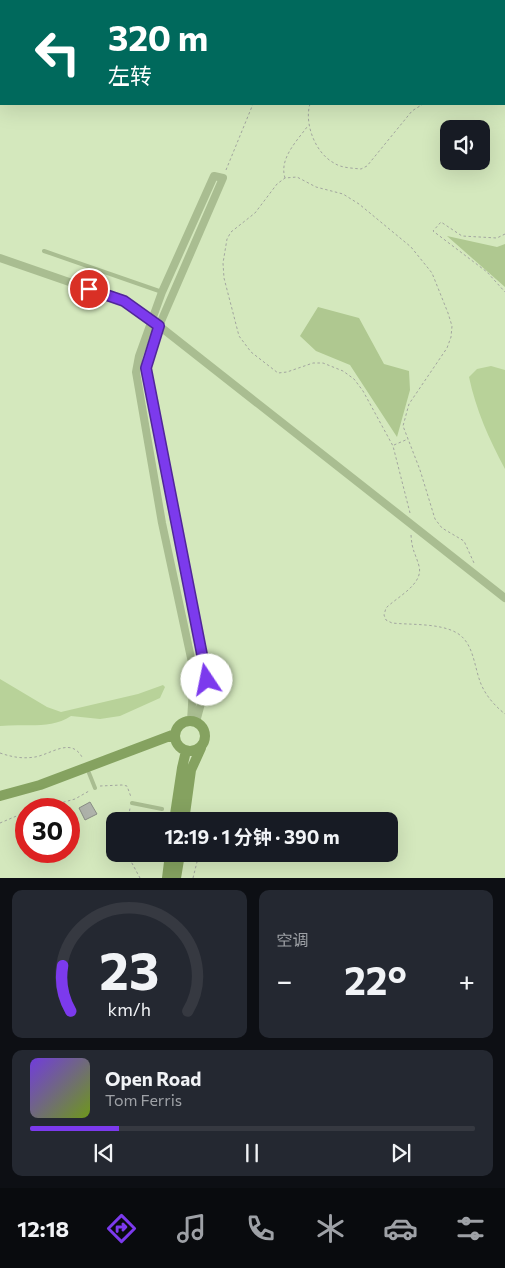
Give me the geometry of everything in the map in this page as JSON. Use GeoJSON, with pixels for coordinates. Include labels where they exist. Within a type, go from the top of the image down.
{"type":"FeatureCollection","features":[{"type":"Feature","properties":{"kind":"street"},"geometry":{"type":"LineString","coordinates":[[187,812],[191,770],[206,734],[194,722],[194,672],[162,524],[136,372],[138,356],[162,292],[214,176],[223,178],[159,326],[146,368],[207,680],[194,722]]}},
{"type":"Feature","properties":{"kind":"street"},"geometry":{"type":"LineString","coordinates":[[0,258],[124,301],[152,320],[505,598]]}},
{"type":"Feature","properties":{"kind":"street"},"geometry":{"type":"LineString","coordinates":[[0,796],[40,785],[175,734],[182,723],[194,722]]}},
{"type":"Feature","properties":{"kind":"street"},"geometry":{"type":"LineString","coordinates":[[175,734],[179,747],[186,752]]}},
{"type":"Feature","properties":{"kind":"street"},"geometry":{"type":"LineString","coordinates":[[186,752],[200,748]]}},
{"type":"Feature","properties":{"kind":"street"},"geometry":{"type":"LineString","coordinates":[[176,812],[186,752]]}},
{"type":"Feature","properties":{"kind":"street"},"geometry":{"type":"LineString","coordinates":[[166,878],[169,862]]}},
{"type":"Feature","properties":{"kind":"street"},"geometry":{"type":"LineString","coordinates":[[176,878],[179,862]]}},
{"type":"Feature","properties":{"kind":"lane"},"geometry":{"type":"LineString","coordinates":[[44,251],[162,292]]}},
{"type":"Feature","properties":{"kind":"lane"},"geometry":{"type":"LineString","coordinates":[[89,773],[95,788]]}},
{"type":"Feature","properties":{"kind":"lane"},"geometry":{"type":"LineString","coordinates":[[132,803],[162,809]]}},
{"type":"Feature","properties":{"kind":"path"},"geometry":{"type":"LineString","coordinates":[[223,178],[253,105]]}},
{"type":"Feature","properties":{"kind":"path"},"geometry":{"type":"LineString","coordinates":[[285,178],[282,167],[308,126],[310,105]]}},
{"type":"Feature","properties":{"kind":"path"},"geometry":{"type":"LineString","coordinates":[[308,126],[329,160],[334,164],[361,169],[367,166],[412,111],[421,105]]}},
{"type":"Feature","properties":{"kind":"path"},"geometry":{"type":"LineString","coordinates":[[475,565],[464,542],[442,528],[435,519],[403,426],[409,404],[448,348],[451,336],[452,326],[448,312],[432,273],[411,247],[359,204],[343,194],[316,187],[297,177],[285,178],[255,213],[231,232],[227,239],[224,278],[239,336],[251,352],[278,372],[287,372],[313,363],[323,363],[343,371],[363,391],[393,446],[409,506],[412,552],[418,564],[418,578],[386,608],[386,620],[392,623],[439,628],[457,633],[470,647],[476,669],[488,696],[505,714]]}},
{"type":"Feature","properties":{"kind":"path"},"geometry":{"type":"LineString","coordinates":[[505,234],[496,238],[462,236],[441,222],[433,232],[487,272],[505,292]]}},
{"type":"Feature","properties":{"kind":"path"},"geometry":{"type":"LineString","coordinates":[[393,446],[408,439]]}},
{"type":"Feature","properties":{"kind":"path"},"geometry":{"type":"LineString","coordinates":[[0,753],[13,758],[30,758],[68,746],[75,749],[83,759]]}},
{"type":"Feature","properties":{"kind":"path"},"geometry":{"type":"LineString","coordinates":[[77,798],[95,788],[114,785],[127,786],[132,803],[130,812]]}},
{"type":"Feature","properties":{"kind":"path"},"geometry":{"type":"LineString","coordinates":[[0,823],[15,817]]}},
{"type":"Feature","properties":{"kind":"path"},"geometry":{"type":"LineString","coordinates":[[132,862],[140,878]]}},
{"type":"Feature","properties":{"kind":"path"},"geometry":{"type":"LineString","coordinates":[[193,878],[197,862]]}},
{"type":"Feature","properties":{"kind":"shaded area"},"geometry":{"type":"Polygon","coordinates":[[[0,105],[505,105],[505,878],[0,878],[0,105]]]}},
{"type":"Feature","properties":{"kind":"shaded area"},"geometry":{"type":"Polygon","coordinates":[[[447,236],[497,247],[505,244],[505,287],[447,236]]]}},
{"type":"Feature","properties":{"kind":"shaded area"},"geometry":{"type":"Polygon","coordinates":[[[318,307],[359,318],[384,364],[409,371],[410,390],[397,437],[350,365],[316,351],[300,336],[318,307]]]}},
{"type":"Feature","properties":{"kind":"shaded area"},"geometry":{"type":"Polygon","coordinates":[[[491,366],[505,370],[505,469],[475,401],[469,377],[477,369],[491,366]]]}},
{"type":"Feature","properties":{"kind":"shaded area"},"geometry":{"type":"Polygon","coordinates":[[[0,679],[47,707],[61,712],[138,694],[163,685],[165,687],[160,698],[120,716],[100,719],[71,716],[46,725],[0,726],[0,679]]]}},
{"type":"Feature","properties":{"kind":"building"},"geometry":{"type":"Polygon","coordinates":[[[90,802],[97,814],[85,820],[80,807],[90,802]]]}},
{"type":"Feature","properties":{"kind":"route"},"geometry":{"type":"LineString","coordinates":[[89,289],[124,301],[159,326],[146,368],[207,680]]}}]}
